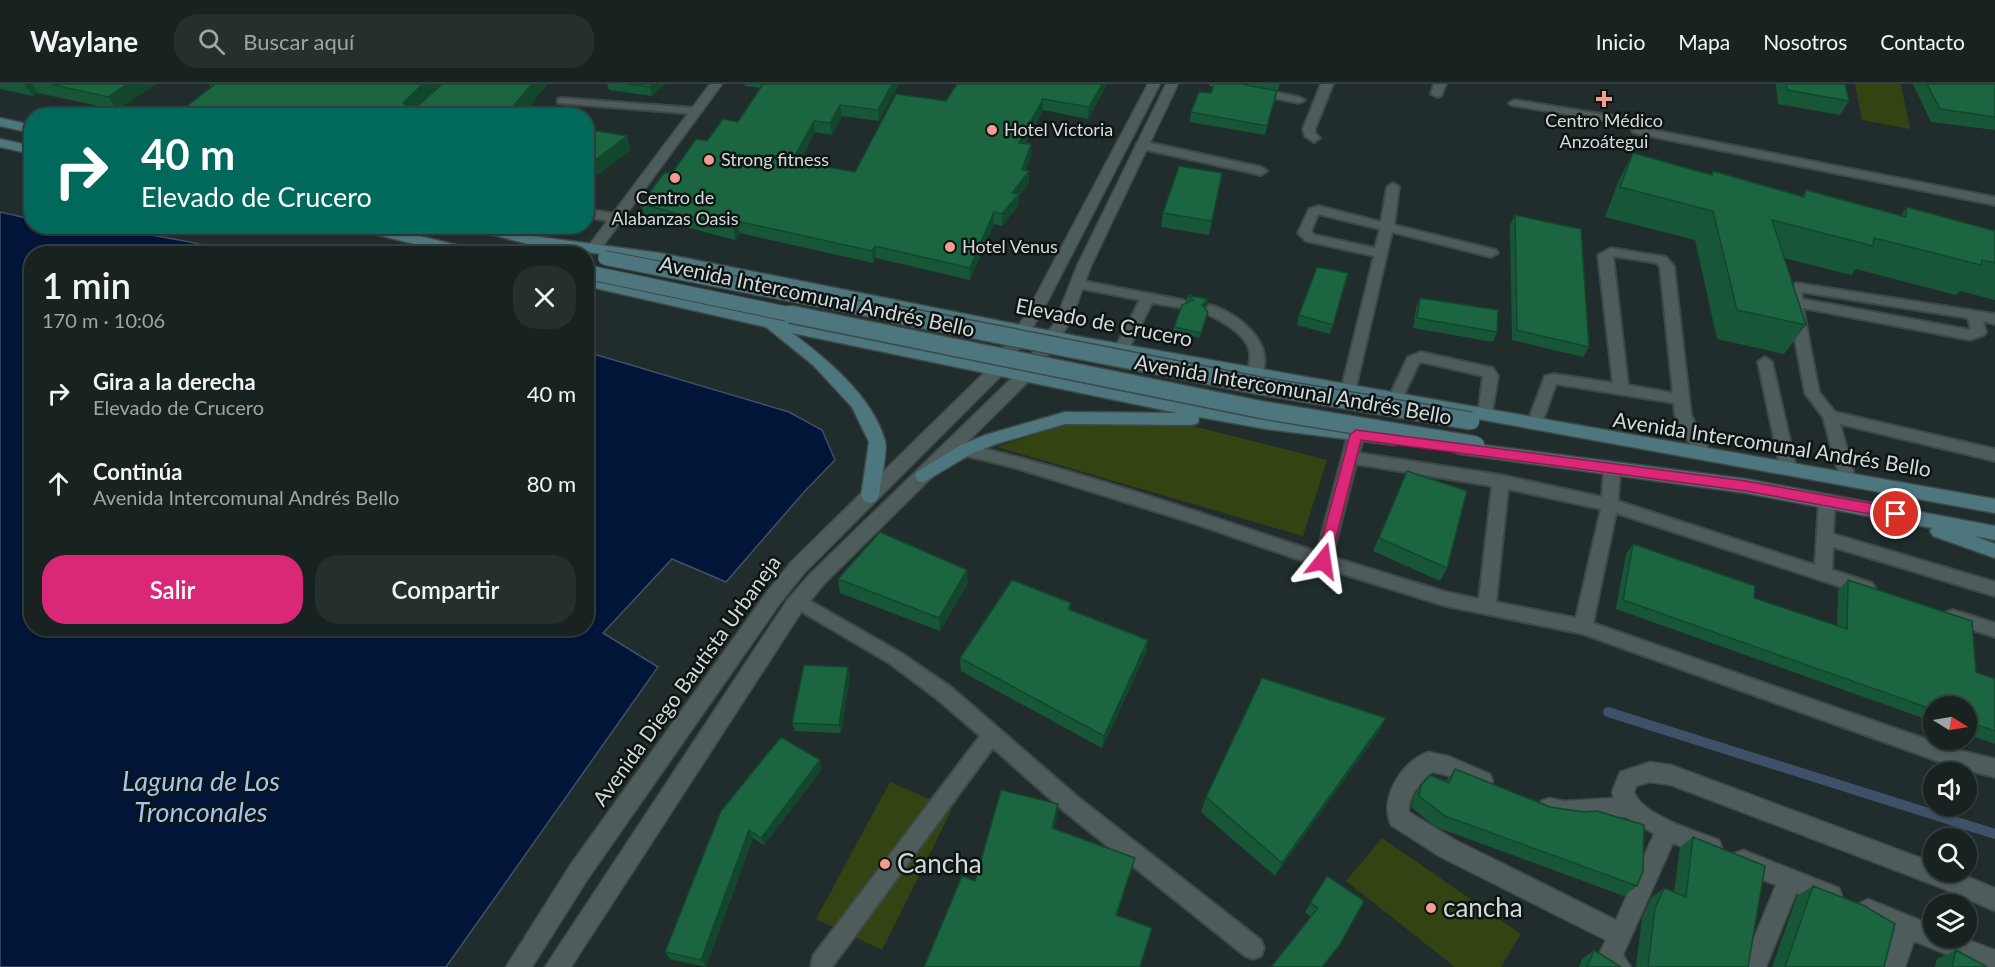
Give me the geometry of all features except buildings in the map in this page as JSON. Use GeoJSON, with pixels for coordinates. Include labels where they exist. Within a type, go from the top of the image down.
{"type":"FeatureCollection","features":[{"type":"Feature","properties":{"kind":"main road"},"geometry":{"type":"LineString","coordinates":[[0,122],[24,127]]}},
{"type":"Feature","properties":{"kind":"main road"},"geometry":{"type":"LineString","coordinates":[[0,143],[24,148]]}},
{"type":"Feature","properties":{"kind":"main road"},"geometry":{"type":"LineString","coordinates":[[392,234],[443,246]]}},
{"type":"Feature","properties":{"kind":"main road","name":"Elevado de Crucero"},"geometry":{"type":"LineString","coordinates":[[506,234],[560,246]]}},
{"type":"Feature","properties":{"kind":"main road","name":"Elevado de Crucero"},"geometry":{"type":"LineString","coordinates":[[594,253],[741,272],[1076,342],[1395,399],[1479,418],[1535,424],[1674,449]]}},
{"type":"Feature","properties":{"kind":"main road","name":"Avenida Intercomunal Andrés Bello"},"geometry":{"type":"LineString","coordinates":[[594,253],[1260,386],[1702,452],[1995,506]]}},
{"type":"Feature","properties":{"kind":"main road","name":"Avenida Intercomunal Andrés Bello"},"geometry":{"type":"LineString","coordinates":[[594,276],[1263,410],[1746,486],[1995,533]]}},
{"type":"Feature","properties":{"kind":"main road"},"geometry":{"type":"LineString","coordinates":[[594,277],[768,322],[1024,376],[1266,423],[1676,476]]}},
{"type":"Feature","properties":{"kind":"main road"},"geometry":{"type":"LineString","coordinates":[[1004,326],[1022,324],[1034,316]]}},
{"type":"Feature","properties":{"kind":"main road"},"geometry":{"type":"LineString","coordinates":[[768,322],[819,361],[859,404],[877,441],[870,496]]}},
{"type":"Feature","properties":{"kind":"main road"},"geometry":{"type":"LineString","coordinates":[[1062,322],[1059,334],[1076,342]]}},
{"type":"Feature","properties":{"kind":"main road"},"geometry":{"type":"LineString","coordinates":[[924,476],[965,450],[991,439],[1065,418],[1158,417],[1266,423]]}},
{"type":"Feature","properties":{"kind":"main road"},"geometry":{"type":"LineString","coordinates":[[1896,514],[1995,551]]}},
{"type":"Feature","properties":{"kind":"street"},"geometry":{"type":"LineString","coordinates":[[594,251],[616,218],[716,84]]}},
{"type":"Feature","properties":{"kind":"street","name":"Avenida Diego Bautista Urbaneja"},"geometry":{"type":"LineString","coordinates":[[518,967],[579,872],[774,597],[798,567],[997,370],[1034,316],[1154,84]]}},
{"type":"Feature","properties":{"kind":"street","name":"Avenida Diego Bautista Urbaneja"},"geometry":{"type":"LineString","coordinates":[[557,967],[798,601],[818,578],[1024,376],[1062,322],[1084,266],[1172,84]]}},
{"type":"Feature","properties":{"kind":"street"},"geometry":{"type":"LineString","coordinates":[[1500,788],[1448,766],[1428,762],[1415,774],[1398,797],[1396,810],[1399,818],[1404,822],[1447,848],[1621,935]]}},
{"type":"Feature","properties":{"kind":"street"},"geometry":{"type":"LineString","coordinates":[[1995,900],[1947,879],[1671,775],[1650,772],[1628,779],[1623,792],[1629,807],[1652,824],[1995,962]]}},
{"type":"Feature","properties":{"kind":"street"},"geometry":{"type":"LineString","coordinates":[[1531,802],[1564,811],[1629,807]]}},
{"type":"Feature","properties":{"kind":"street"},"geometry":{"type":"LineString","coordinates":[[1619,967],[1610,956],[1667,830]]}},
{"type":"Feature","properties":{"kind":"street"},"geometry":{"type":"LineString","coordinates":[[1754,967],[1790,880]]}},
{"type":"Feature","properties":{"kind":"street"},"geometry":{"type":"LineString","coordinates":[[1893,967],[1907,927]]}},
{"type":"Feature","properties":{"kind":"lane"},"geometry":{"type":"LineString","coordinates":[[1217,84],[1299,100]]}},
{"type":"Feature","properties":{"kind":"lane"},"geometry":{"type":"LineString","coordinates":[[1314,138],[1309,134],[1309,129],[1327,84]]}},
{"type":"Feature","properties":{"kind":"lane"},"geometry":{"type":"LineString","coordinates":[[562,101],[696,111]]}},
{"type":"Feature","properties":{"kind":"lane"},"geometry":{"type":"LineString","coordinates":[[1515,104],[1626,121]]}},
{"type":"Feature","properties":{"kind":"lane"},"geometry":{"type":"LineString","coordinates":[[1638,131],[1995,201]]}},
{"type":"Feature","properties":{"kind":"lane"},"geometry":{"type":"LineString","coordinates":[[1142,145],[1261,171]]}},
{"type":"Feature","properties":{"kind":"lane"},"geometry":{"type":"LineString","coordinates":[[1348,391],[1387,227],[1393,188]]}},
{"type":"Feature","properties":{"kind":"lane"},"geometry":{"type":"LineString","coordinates":[[1380,253],[1311,238],[1304,234],[1313,213],[1318,210],[1491,253]]}},
{"type":"Feature","properties":{"kind":"lane"},"geometry":{"type":"LineString","coordinates":[[594,214],[616,218]]}},
{"type":"Feature","properties":{"kind":"lane"},"geometry":{"type":"LineString","coordinates":[[1621,389],[1605,255],[1611,252],[1661,260],[1666,266],[1683,415],[1702,452]]}},
{"type":"Feature","properties":{"kind":"lane"},"geometry":{"type":"LineString","coordinates":[[1078,284],[1183,304]]}},
{"type":"Feature","properties":{"kind":"lane"},"geometry":{"type":"LineString","coordinates":[[1847,478],[1830,416],[1812,393],[1795,302],[1798,286],[1995,318]]}},
{"type":"Feature","properties":{"kind":"lane"},"geometry":{"type":"LineString","coordinates":[[1121,350],[1148,298]]}},
{"type":"Feature","properties":{"kind":"lane"},"geometry":{"type":"LineString","coordinates":[[1795,302],[1970,335],[1979,332],[1974,314]]}},
{"type":"Feature","properties":{"kind":"lane"},"geometry":{"type":"LineString","coordinates":[[1210,310],[1233,323],[1254,344],[1258,353],[1255,374]]}},
{"type":"Feature","properties":{"kind":"lane"},"geometry":{"type":"LineString","coordinates":[[1395,399],[1413,360],[1421,357],[1488,372],[1491,376],[1479,418]]}},
{"type":"Feature","properties":{"kind":"lane"},"geometry":{"type":"LineString","coordinates":[[1765,362],[1788,467]]}},
{"type":"Feature","properties":{"kind":"lane"},"geometry":{"type":"LineString","coordinates":[[1535,424],[1550,380],[1559,379],[1681,399]]}},
{"type":"Feature","properties":{"kind":"lane"},"geometry":{"type":"LineString","coordinates":[[1830,416],[1995,455]]}},
{"type":"Feature","properties":{"kind":"lane"},"geometry":{"type":"LineString","coordinates":[[1323,561],[1356,435]]}},
{"type":"Feature","properties":{"kind":"lane"},"geometry":{"type":"LineString","coordinates":[[965,450],[1012,461],[1189,515],[1446,600],[1583,627],[1957,759],[1995,768]]}},
{"type":"Feature","properties":{"kind":"lane"},"geometry":{"type":"LineString","coordinates":[[1350,457],[1501,481],[1610,505],[1887,595]]}},
{"type":"Feature","properties":{"kind":"lane"},"geometry":{"type":"LineString","coordinates":[[1583,627],[1610,505],[1612,468]]}},
{"type":"Feature","properties":{"kind":"lane"},"geometry":{"type":"LineString","coordinates":[[1486,608],[1501,481]]}},
{"type":"Feature","properties":{"kind":"lane"},"geometry":{"type":"LineString","coordinates":[[1822,574],[1827,501]]}},
{"type":"Feature","properties":{"kind":"lane"},"geometry":{"type":"LineString","coordinates":[[1825,538],[1995,589]]}},
{"type":"Feature","properties":{"kind":"lane"},"geometry":{"type":"LineString","coordinates":[[798,601],[895,658],[944,693],[1072,805],[1253,948]]}},
{"type":"Feature","properties":{"kind":"lane"},"geometry":{"type":"LineString","coordinates":[[1941,613],[1995,630]]}},
{"type":"Feature","properties":{"kind":"lane"},"geometry":{"type":"LineString","coordinates":[[821,964],[991,736]]}},
{"type":"Feature","properties":{"kind":"green space"},"geometry":{"type":"Polygon","coordinates":[[[1855,84],[1901,84],[1910,129],[1862,120],[1855,84]]]}},
{"type":"Feature","properties":{"kind":"green space"},"geometry":{"type":"Polygon","coordinates":[[[1065,424],[1193,426],[1327,460],[1303,536],[997,447],[1065,424]]]}},
{"type":"Feature","properties":{"kind":"green space","name":"Cancha"},"geometry":{"type":"Polygon","coordinates":[[[890,782],[952,809],[882,950],[816,919],[890,782]]]}},
{"type":"Feature","properties":{"kind":"green space","name":"cancha"},"geometry":{"type":"Polygon","coordinates":[[[1382,838],[1521,934],[1501,967],[1455,967],[1346,881],[1382,838]]]}},
{"type":"Feature","properties":{"kind":"water","name":"Laguna de Los Tronconales"},"geometry":{"type":"Polygon","coordinates":[[[0,212],[24,217],[24,234],[142,234],[206,246],[24,246],[24,636],[594,636],[594,354],[789,412],[822,430],[835,460],[726,582],[672,559],[603,633],[658,667],[446,967],[0,967],[0,212]]]}},
{"type":"Feature","properties":{"kind":"waterway"},"geometry":{"type":"LineString","coordinates":[[1608,712],[1995,834]]}},
{"type":"Feature","properties":{"kind":"place","name":"Centro Médico Anzoátegui"},"geometry":{"type":"Point","coordinates":[1604,99]}},
{"type":"Feature","properties":{"kind":"place","name":"Hotel Victoria"},"geometry":{"type":"Point","coordinates":[992,130]}},
{"type":"Feature","properties":{"kind":"place","name":"Strong fitness"},"geometry":{"type":"Point","coordinates":[709,160]}},
{"type":"Feature","properties":{"kind":"place","name":"Centro de Alabanzas Oasis"},"geometry":{"type":"Point","coordinates":[675,178]}},
{"type":"Feature","properties":{"kind":"place","name":"Hotel Venus"},"geometry":{"type":"Point","coordinates":[950,247]}},
{"type":"Feature","properties":{"kind":"place","name":"Cancha"},"geometry":{"type":"Point","coordinates":[885,864]}},
{"type":"Feature","properties":{"kind":"place","name":"cancha"},"geometry":{"type":"Point","coordinates":[1431,908]}},
{"type":"Feature","properties":{"kind":"route"},"geometry":{"type":"LineString","coordinates":[[1323,561],[1356,435],[1746,486],[1896,514]]}}]}
